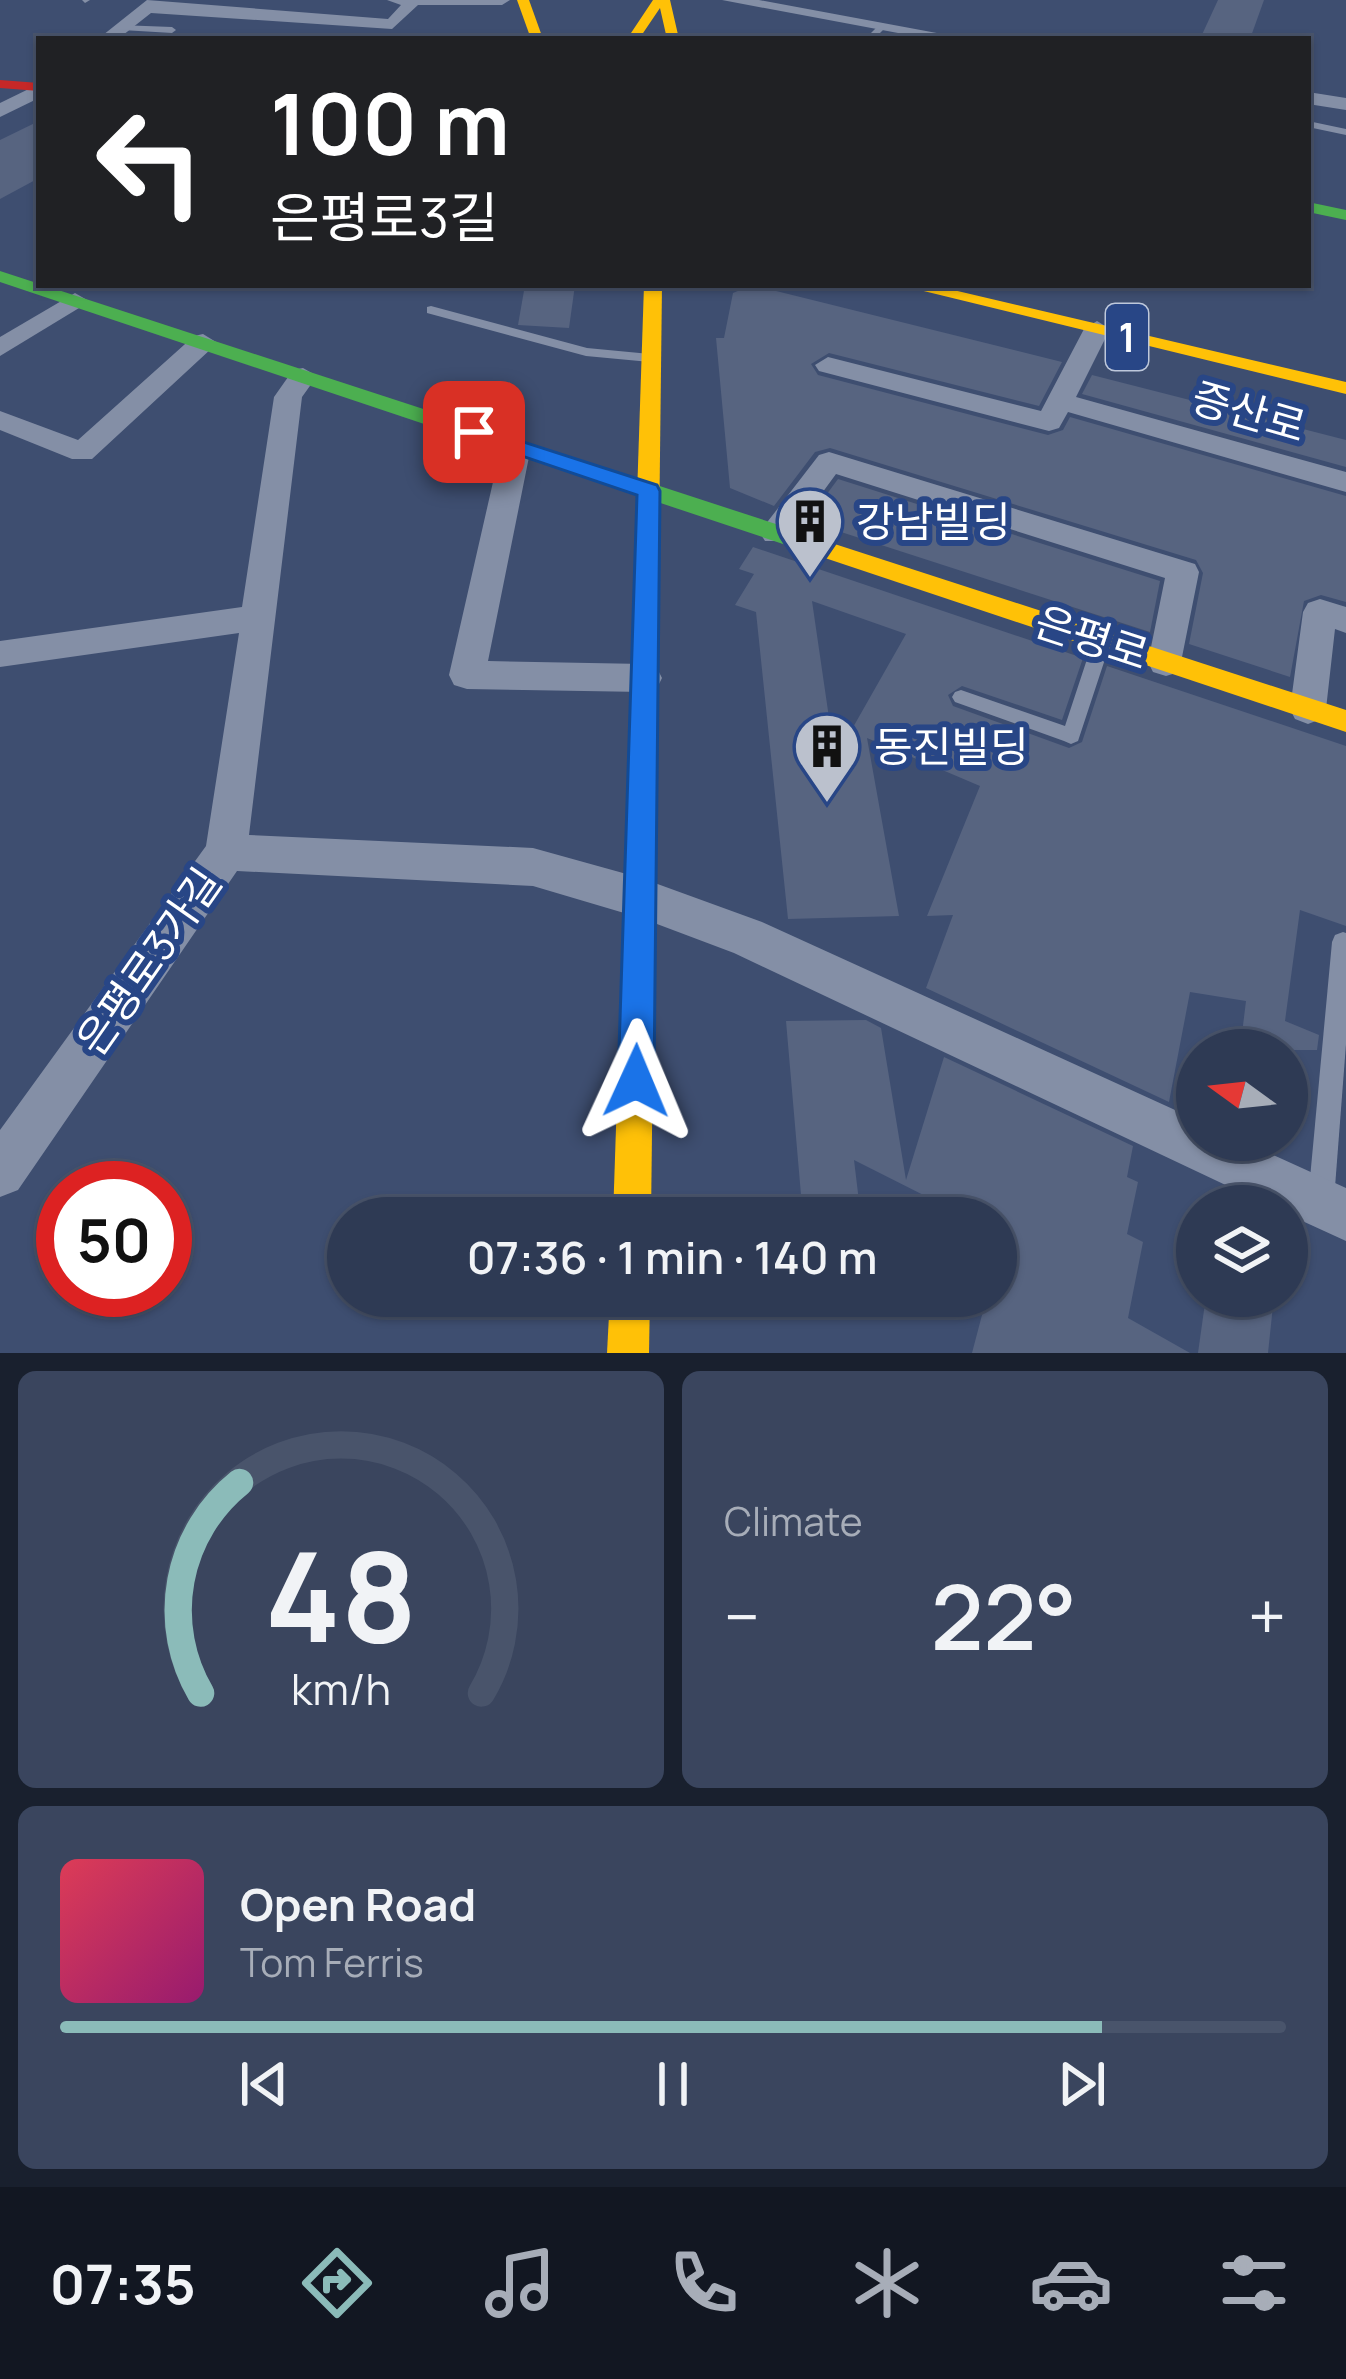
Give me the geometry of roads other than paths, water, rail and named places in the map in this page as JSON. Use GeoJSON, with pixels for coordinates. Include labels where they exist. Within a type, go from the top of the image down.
{"type":"FeatureCollection","features":[{"type":"Feature","properties":{"kind":"main road"},"geometry":{"type":"LineString","coordinates":[[523,0],[536,36]]}},
{"type":"Feature","properties":{"kind":"main road"},"geometry":{"type":"LineString","coordinates":[[634,36],[661,0]]}},
{"type":"Feature","properties":{"kind":"main road"},"geometry":{"type":"LineString","coordinates":[[661,0],[672,36]]}},
{"type":"Feature","properties":{"kind":"main road"},"geometry":{"type":"LineString","coordinates":[[0,85],[36,89]]}},
{"type":"Feature","properties":{"kind":"main road"},"geometry":{"type":"LineString","coordinates":[[1311,208],[1346,214]]}},
{"type":"Feature","properties":{"kind":"main road","name":"은평로"},"geometry":{"type":"LineString","coordinates":[[0,276],[36,288]]}},
{"type":"Feature","properties":{"kind":"main road","name":"은평로"},"geometry":{"type":"LineString","coordinates":[[38,288],[1166,662]]}},
{"type":"Feature","properties":{"kind":"main road"},"geometry":{"type":"LineString","coordinates":[[633,1197],[653,288]]}},
{"type":"Feature","properties":{"kind":"main road","name":"증산로"},"geometry":{"type":"LineString","coordinates":[[921,288],[1346,388]]}},
{"type":"Feature","properties":{"kind":"main road"},"geometry":{"type":"LineString","coordinates":[[1166,662],[1346,721]]}},
{"type":"Feature","properties":{"kind":"main road"},"geometry":{"type":"LineString","coordinates":[[628,1353],[629,1317]]}},
{"type":"Feature","properties":{"kind":"street"},"geometry":{"type":"LineString","coordinates":[[394,0],[502,0]]}},
{"type":"Feature","properties":{"kind":"street"},"geometry":{"type":"LineString","coordinates":[[730,0],[791,5],[876,33],[925,25],[952,36]]}},
{"type":"Feature","properties":{"kind":"street"},"geometry":{"type":"LineString","coordinates":[[110,36],[154,4],[392,24],[413,1]]}},
{"type":"Feature","properties":{"kind":"street"},"geometry":{"type":"LineString","coordinates":[[0,111],[36,91]]}},
{"type":"Feature","properties":{"kind":"street"},"geometry":{"type":"LineString","coordinates":[[1311,98],[1346,104]]}},
{"type":"Feature","properties":{"kind":"street"},"geometry":{"type":"LineString","coordinates":[[0,348],[75,300]]}},
{"type":"Feature","properties":{"kind":"street"},"geometry":{"type":"LineString","coordinates":[[828,365],[1049,422],[1097,329]]}},
{"type":"Feature","properties":{"kind":"street"},"geometry":{"type":"LineString","coordinates":[[0,420],[82,452],[203,343]]}},
{"type":"Feature","properties":{"kind":"street","name":"은평로3가길"},"geometry":{"type":"LineString","coordinates":[[6,1152],[226,852],[288,398],[303,376]]}},
{"type":"Feature","properties":{"kind":"street","name":"증산로"},"geometry":{"type":"LineString","coordinates":[[1060,401],[1346,482]]}},
{"type":"Feature","properties":{"kind":"street"},"geometry":{"type":"LineString","coordinates":[[516,446],[467,675],[644,678]]}},
{"type":"Feature","properties":{"kind":"street","name":"은평로"},"geometry":{"type":"LineString","coordinates":[[776,533],[829,462],[1183,572],[1166,662]]}},
{"type":"Feature","properties":{"kind":"street"},"geometry":{"type":"LineString","coordinates":[[1308,709],[1320,612],[1346,620]]}},
{"type":"Feature","properties":{"kind":"street"},"geometry":{"type":"LineString","coordinates":[[0,654],[260,617]]}},
{"type":"Feature","properties":{"kind":"street"},"geometry":{"type":"LineString","coordinates":[[226,852],[533,867],[641,898],[747,937],[1334,1209]]}},
{"type":"Feature","properties":{"kind":"lane"},"geometry":{"type":"LineString","coordinates":[[122,27],[172,30]]}},
{"type":"Feature","properties":{"kind":"lane"},"geometry":{"type":"LineString","coordinates":[[1311,125],[1346,132]]}},
{"type":"Feature","properties":{"kind":"lane"},"geometry":{"type":"LineString","coordinates":[[431,310],[586,352],[650,358]]}},
{"type":"Feature","properties":{"kind":"lane"},"geometry":{"type":"LineString","coordinates":[[961,697],[1071,736],[1102,641]]}},
{"type":"Feature","properties":{"kind":"lane"},"geometry":{"type":"LineString","coordinates":[[1334,1209],[1343,942]]}},
{"type":"Feature","properties":{"kind":"place","name":"강남빌딩"},"geometry":{"type":"Point","coordinates":[810,580]}},
{"type":"Feature","properties":{"kind":"place","name":"동진빌딩"},"geometry":{"type":"Point","coordinates":[827,805]}}]}
